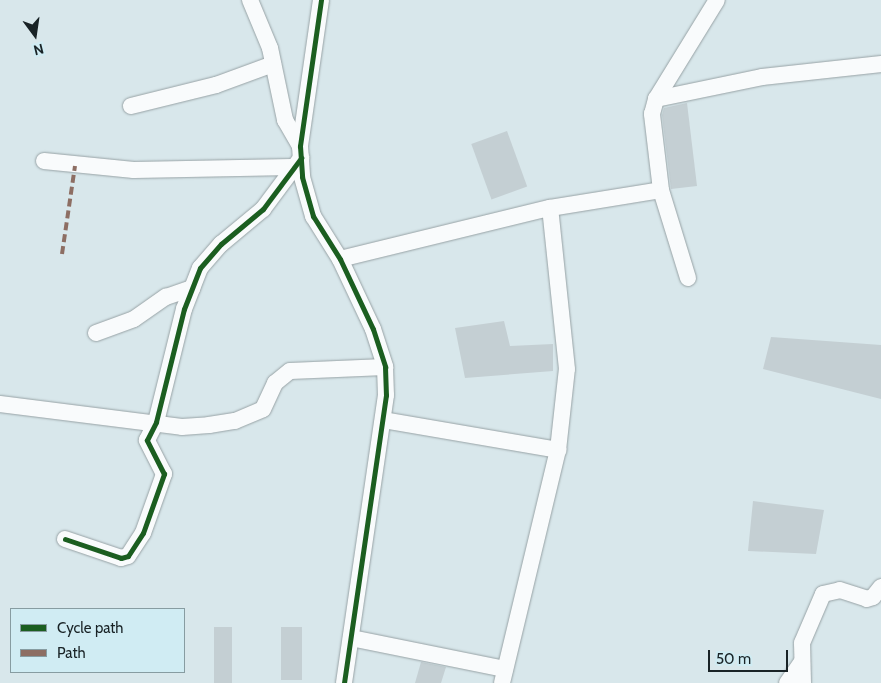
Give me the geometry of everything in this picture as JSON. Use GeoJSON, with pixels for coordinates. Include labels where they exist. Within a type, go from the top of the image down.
{"type":"FeatureCollection","features":[{"type":"Feature","properties":{"kind":"street"},"geometry":{"type":"LineString","coordinates":[[250,0],[273,64],[285,120],[298,157],[312,216],[340,259],[373,329],[385,367],[386,395],[383,420],[344,683]]}},
{"type":"Feature","properties":{"kind":"street"},"geometry":{"type":"LineString","coordinates":[[65,539],[121,558],[128,556],[143,533],[162,488],[164,474],[147,440],[156,422],[192,288],[200,268],[211,253],[263,209],[298,157],[322,0]]}},
{"type":"Feature","properties":{"kind":"street"},"geometry":{"type":"LineString","coordinates":[[688,278],[661,190],[653,133],[656,99],[717,0]]}},
{"type":"Feature","properties":{"kind":"street"},"geometry":{"type":"LineString","coordinates":[[131,106],[216,85],[273,64]]}},
{"type":"Feature","properties":{"kind":"street"},"geometry":{"type":"LineString","coordinates":[[656,99],[762,77],[881,64]]}},
{"type":"Feature","properties":{"kind":"street"},"geometry":{"type":"LineString","coordinates":[[44,161],[134,170],[298,157]]}},
{"type":"Feature","properties":{"kind":"street"},"geometry":{"type":"LineString","coordinates":[[340,259],[550,208],[661,190]]}},
{"type":"Feature","properties":{"kind":"street"},"geometry":{"type":"LineString","coordinates":[[351,638],[503,676],[558,450],[567,368],[550,208]]}},
{"type":"Feature","properties":{"kind":"street"},"geometry":{"type":"LineString","coordinates":[[96,333],[134,319],[166,297],[192,288]]}},
{"type":"Feature","properties":{"kind":"street"},"geometry":{"type":"LineString","coordinates":[[0,404],[156,422],[182,427],[250,416],[263,410],[275,384],[290,372],[385,367]]}},
{"type":"Feature","properties":{"kind":"street"},"geometry":{"type":"LineString","coordinates":[[383,420],[558,450]]}},
{"type":"Feature","properties":{"kind":"street"},"geometry":{"type":"LineString","coordinates":[[803,683],[802,643],[823,594],[840,590],[867,599],[873,597],[881,587]]}},
{"type":"Feature","properties":{"kind":"street"},"geometry":{"type":"LineString","coordinates":[[787,683],[801,663]]}},
{"type":"Feature","properties":{"kind":"building"},"geometry":{"type":"Polygon","coordinates":[[[687,103],[697,186],[671,189],[662,115],[664,108],[687,103]]]}},
{"type":"Feature","properties":{"kind":"building"},"geometry":{"type":"Polygon","coordinates":[[[507,131],[527,186],[491,199],[471,144],[507,131]]]}},
{"type":"Feature","properties":{"kind":"building"},"geometry":{"type":"Polygon","coordinates":[[[504,321],[510,346],[553,344],[553,371],[465,378],[455,328],[504,321]]]}},
{"type":"Feature","properties":{"kind":"building"},"geometry":{"type":"Polygon","coordinates":[[[771,337],[881,345],[881,399],[763,369],[771,337]]]}},
{"type":"Feature","properties":{"kind":"building"},"geometry":{"type":"Polygon","coordinates":[[[753,501],[824,510],[816,554],[748,551],[753,501]]]}},
{"type":"Feature","properties":{"kind":"building"},"geometry":{"type":"Polygon","coordinates":[[[214,627],[232,627],[232,683],[214,683],[214,627]]]}},
{"type":"Feature","properties":{"kind":"building"},"geometry":{"type":"Polygon","coordinates":[[[281,627],[302,627],[302,680],[281,680],[281,627]]]}},
{"type":"Feature","properties":{"kind":"building"},"geometry":{"type":"Polygon","coordinates":[[[421,662],[446,667],[441,683],[415,683],[421,662]]]}},
{"type":"Feature","properties":{"kind":"marked path"},"geometry":{"type":"LineString","coordinates":[[62,254],[75,166]]}},
{"type":"Feature","properties":{"kind":"cycle path"},"geometry":{"type":"LineString","coordinates":[[321,0],[300,146],[302,177],[313,216],[340,259],[373,329],[385,367],[386,395],[344,683]]}},
{"type":"Feature","properties":{"kind":"cycle path"},"geometry":{"type":"LineString","coordinates":[[65,539],[121,558],[128,556],[143,533],[164,474],[147,440],[156,422],[184,309],[200,268],[221,244],[263,209],[301,158]]}}]}
